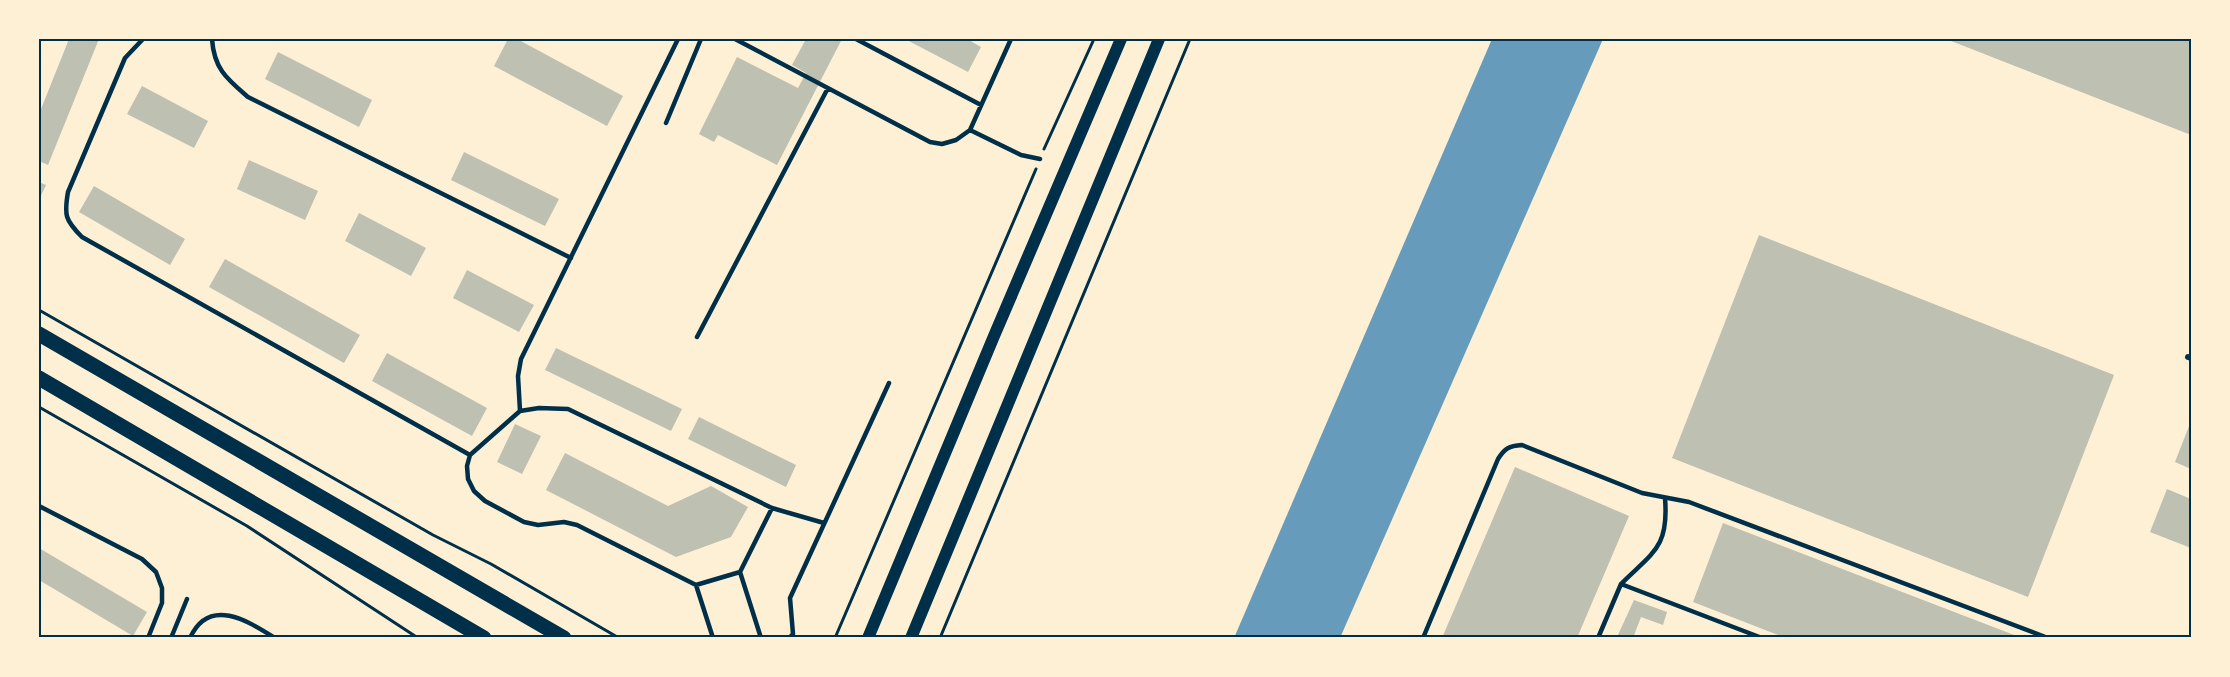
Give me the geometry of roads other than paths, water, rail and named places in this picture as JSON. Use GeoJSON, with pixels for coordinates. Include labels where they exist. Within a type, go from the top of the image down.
{"type":"FeatureCollection","features":[{"type":"Feature","properties":{"kind":"main road"},"geometry":{"type":"LineString","coordinates":[[868,638],[1121,39]]}},
{"type":"Feature","properties":{"kind":"main road"},"geometry":{"type":"LineString","coordinates":[[911,638],[1160,39]]}},
{"type":"Feature","properties":{"kind":"main road"},"geometry":{"type":"LineString","coordinates":[[39,334],[564,638]]}},
{"type":"Feature","properties":{"kind":"main road"},"geometry":{"type":"LineString","coordinates":[[39,378],[484,638]]}},
{"type":"Feature","properties":{"kind":"lane"},"geometry":{"type":"LineString","coordinates":[[143,39],[125,58],[68,192],[65,208],[68,223],[82,237],[470,455]]}},
{"type":"Feature","properties":{"kind":"lane"},"geometry":{"type":"LineString","coordinates":[[212,39],[213,56],[224,77],[248,97],[571,258]]}},
{"type":"Feature","properties":{"kind":"lane"},"geometry":{"type":"LineString","coordinates":[[520,411],[518,376],[521,359],[678,39]]}},
{"type":"Feature","properties":{"kind":"lane"},"geometry":{"type":"LineString","coordinates":[[666,123],[701,39]]}},
{"type":"Feature","properties":{"kind":"lane"},"geometry":{"type":"LineString","coordinates":[[735,39],[930,142],[942,144],[956,140],[970,130],[1011,39]]}},
{"type":"Feature","properties":{"kind":"lane"},"geometry":{"type":"LineString","coordinates":[[856,39],[981,105]]}},
{"type":"Feature","properties":{"kind":"lane"},"geometry":{"type":"LineString","coordinates":[[697,337],[828,88]]}},
{"type":"Feature","properties":{"kind":"lane"},"geometry":{"type":"LineString","coordinates":[[970,130],[1022,155],[1040,159]]}},
{"type":"Feature","properties":{"kind":"lane"},"geometry":{"type":"LineString","coordinates":[[789,638],[793,634],[790,598],[889,383]]}},
{"type":"Feature","properties":{"kind":"lane"},"geometry":{"type":"LineString","coordinates":[[740,572],[696,585],[577,525],[564,522],[538,525],[524,522],[485,501],[474,491],[468,479],[467,466],[470,455],[520,411],[539,408],[568,409],[772,508],[824,523]]}},
{"type":"Feature","properties":{"kind":"lane"},"geometry":{"type":"LineString","coordinates":[[1423,638],[1498,459],[1510,446],[1521,446],[1642,492],[1689,502],[2048,638]]}},
{"type":"Feature","properties":{"kind":"lane"},"geometry":{"type":"LineString","coordinates":[[1598,638],[1621,584],[1657,549],[1667,520],[1665,498]]}},
{"type":"Feature","properties":{"kind":"lane"},"geometry":{"type":"LineString","coordinates":[[39,506],[142,559],[156,573],[162,588],[162,603],[148,638]]}},
{"type":"Feature","properties":{"kind":"lane"},"geometry":{"type":"LineString","coordinates":[[761,638],[740,572],[772,508]]}},
{"type":"Feature","properties":{"kind":"lane"},"geometry":{"type":"LineString","coordinates":[[1621,584],[1762,638]]}},
{"type":"Feature","properties":{"kind":"lane"},"geometry":{"type":"LineString","coordinates":[[696,585],[713,638]]}},
{"type":"Feature","properties":{"kind":"lane"},"geometry":{"type":"LineString","coordinates":[[171,638],[187,599]]}},
{"type":"Feature","properties":{"kind":"lane"},"geometry":{"type":"LineString","coordinates":[[190,638],[195,628],[209,618],[225,614],[246,620],[275,638]]}},
{"type":"Feature","properties":{"kind":"water"},"geometry":{"type":"Polygon","coordinates":[[[1492,39],[1603,39],[1340,638],[1234,638],[1492,39]]]}}]}
